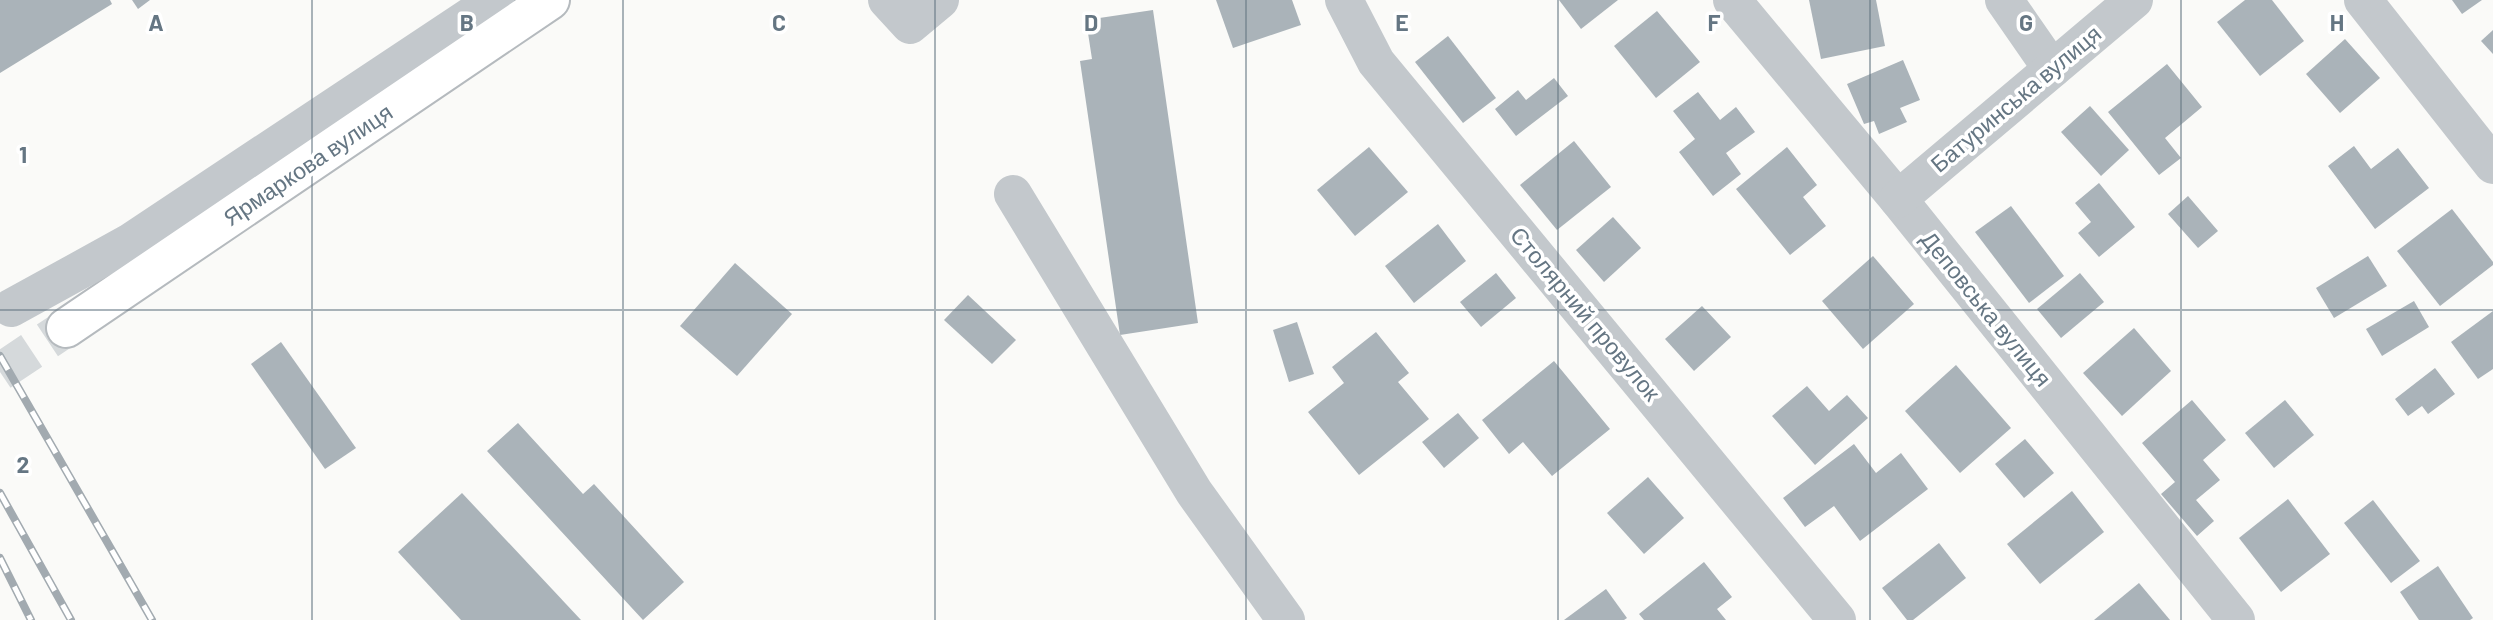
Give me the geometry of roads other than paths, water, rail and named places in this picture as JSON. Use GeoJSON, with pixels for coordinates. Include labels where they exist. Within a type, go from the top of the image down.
{"type":"FeatureCollection","features":[{"type":"Feature","properties":{"kind":"main road","name":"Ярмаркова вулиця"},"geometry":{"type":"LineString","coordinates":[[66,328],[550,0]]}},
{"type":"Feature","properties":{"kind":"street"},"geometry":{"type":"LineString","coordinates":[[11,308],[129,243],[495,0]]}},
{"type":"Feature","properties":{"kind":"street"},"geometry":{"type":"LineString","coordinates":[[887,0],[910,25],[940,0]]}},
{"type":"Feature","properties":{"kind":"street","name":"Столярний провулок"},"geometry":{"type":"LineString","coordinates":[[1344,0],[1376,62],[1837,620]]}},
{"type":"Feature","properties":{"kind":"street","name":"Деповська вулиця"},"geometry":{"type":"LineString","coordinates":[[1732,0],[1898,199],[2236,620]]}},
{"type":"Feature","properties":{"kind":"street"},"geometry":{"type":"LineString","coordinates":[[2004,0],[2052,69]]}},
{"type":"Feature","properties":{"kind":"street","name":"Батуринська вулиця"},"geometry":{"type":"LineString","coordinates":[[1898,199],[2134,0]]}},
{"type":"Feature","properties":{"kind":"street"},"geometry":{"type":"LineString","coordinates":[[2362,0],[2493,165]]}},
{"type":"Feature","properties":{"kind":"street"},"geometry":{"type":"LineString","coordinates":[[1013,194],[1194,492],[1286,620]]}},
{"type":"Feature","properties":{"kind":"tunnel"},"geometry":{"type":"LineString","coordinates":[[0,372],[66,328]]}},
{"type":"Feature","properties":{"kind":"railway"},"geometry":{"type":"LineString","coordinates":[[0,356],[152,620]]}},
{"type":"Feature","properties":{"kind":"railway"},"geometry":{"type":"LineString","coordinates":[[0,493],[71,620]]}},
{"type":"Feature","properties":{"kind":"railway"},"geometry":{"type":"LineString","coordinates":[[0,558],[31,620]]}}]}
